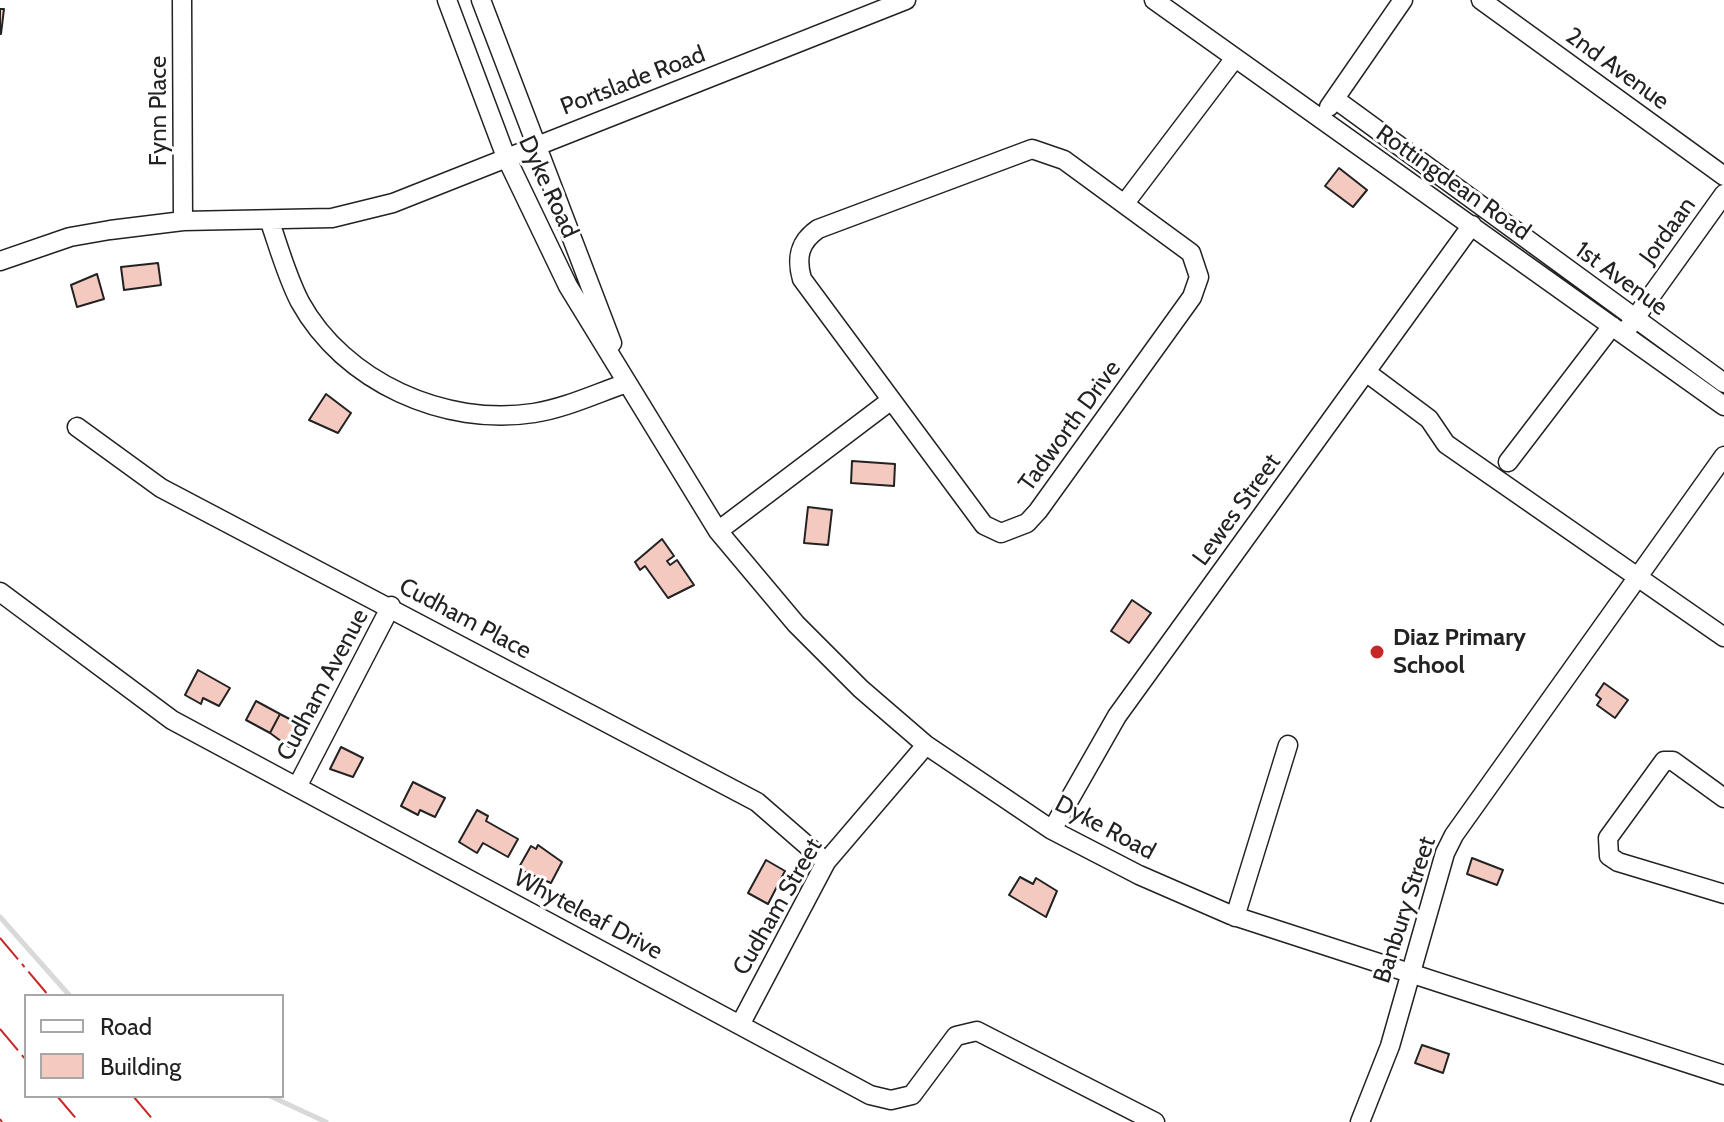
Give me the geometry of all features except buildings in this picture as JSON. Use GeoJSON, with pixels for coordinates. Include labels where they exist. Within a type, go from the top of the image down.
{"type":"FeatureCollection","features":[{"type":"Feature","properties":{"kind":"street","name":"Fynn Place"},"geometry":{"type":"LineString","coordinates":[[182,0],[183,221]]}},
{"type":"Feature","properties":{"kind":"street","name":"Dyke Road"},"geometry":{"type":"LineString","coordinates":[[447,0],[506,157],[568,286],[718,531],[796,624],[861,689],[926,745],[1052,830],[1139,875],[1235,917],[1724,1075]]}},
{"type":"Feature","properties":{"kind":"street","name":"Dyke Road"},"geometry":{"type":"LineString","coordinates":[[481,0],[627,383]]}},
{"type":"Feature","properties":{"kind":"street","name":"Portslade Road"},"geometry":{"type":"LineString","coordinates":[[4,253],[70,237],[183,221],[270,222],[332,218],[361,212],[393,203],[906,0]]}},
{"type":"Feature","properties":{"kind":"street","name":"Rottingdean Road"},"geometry":{"type":"LineString","coordinates":[[1154,0],[1472,225],[1623,326],[1724,406]]}},
{"type":"Feature","properties":{"kind":"street"},"geometry":{"type":"LineString","coordinates":[[1319,118],[1403,0]]}},
{"type":"Feature","properties":{"kind":"street","name":"2nd Avenue"},"geometry":{"type":"LineString","coordinates":[[1481,0],[1724,176]]}},
{"type":"Feature","properties":{"kind":"street"},"geometry":{"type":"LineString","coordinates":[[1125,203],[1235,58]]}},
{"type":"Feature","properties":{"kind":"street","name":"1st Avenue"},"geometry":{"type":"LineString","coordinates":[[1335,99],[1623,326],[1724,383]]}},
{"type":"Feature","properties":{"kind":"street","name":"Tadworth Drive"},"geometry":{"type":"LineString","coordinates":[[1032,149],[1064,160],[1125,203],[1191,253],[1198,267],[1198,286],[1027,523],[1001,533],[984,525],[890,401],[802,279],[799,255],[812,234],[1032,149]]}},
{"type":"Feature","properties":{"kind":"street","name":"Jordaan"},"geometry":{"type":"LineString","coordinates":[[1508,462],[1623,326],[1724,194]]}},
{"type":"Feature","properties":{"kind":"street"},"geometry":{"type":"LineString","coordinates":[[270,222],[300,301],[323,334],[360,370],[405,395],[456,411],[530,414],[627,383]]}},
{"type":"Feature","properties":{"kind":"street","name":"Lewes Street"},"geometry":{"type":"LineString","coordinates":[[1052,830],[1117,716],[1472,225]]}},
{"type":"Feature","properties":{"kind":"street"},"geometry":{"type":"LineString","coordinates":[[1366,372],[1429,419],[1446,444],[1724,637]]}},
{"type":"Feature","properties":{"kind":"street"},"geometry":{"type":"LineString","coordinates":[[718,531],[890,401]]}},
{"type":"Feature","properties":{"kind":"street","name":"Cudham Place"},"geometry":{"type":"LineString","coordinates":[[77,427],[161,488],[391,606],[757,802],[826,862]]}},
{"type":"Feature","properties":{"kind":"street","name":"Banbury Street"},"geometry":{"type":"LineString","coordinates":[[1360,1122],[1390,1046],[1445,853],[1465,815],[1724,456]]}},
{"type":"Feature","properties":{"kind":"street","name":"Whyteleaf Drive"},"geometry":{"type":"LineString","coordinates":[[0,592],[172,720],[870,1095],[891,1100],[918,1091],[956,1036],[977,1031],[1155,1122]]}},
{"type":"Feature","properties":{"kind":"street","name":"Cudham Avenue"},"geometry":{"type":"LineString","coordinates":[[297,787],[391,606]]}},
{"type":"Feature","properties":{"kind":"street","name":"Cudham Street"},"geometry":{"type":"LineString","coordinates":[[741,1023],[826,862],[926,745]]}},
{"type":"Feature","properties":{"kind":"street"},"geometry":{"type":"LineString","coordinates":[[1235,917],[1288,745]]}},
{"type":"Feature","properties":{"kind":"street"},"geometry":{"type":"LineString","coordinates":[[1724,798],[1673,761],[1664,761],[1607,842],[1612,859],[1724,894]]}},
{"type":"Feature","properties":{"kind":"waterway"},"geometry":{"type":"LineString","coordinates":[[0,917],[68,994]]}},
{"type":"Feature","properties":{"kind":"waterway"},"geometry":{"type":"LineString","coordinates":[[274,1098],[326,1122]]}},
{"type":"Feature","properties":{"kind":"power"},"geometry":{"type":"LineString","coordinates":[[0,938],[47,994]]}},
{"type":"Feature","properties":{"kind":"power"},"geometry":{"type":"LineString","coordinates":[[0,1029],[24,1058]]}},
{"type":"Feature","properties":{"kind":"power"},"geometry":{"type":"LineString","coordinates":[[59,1098],[79,1122]]}},
{"type":"Feature","properties":{"kind":"power"},"geometry":{"type":"LineString","coordinates":[[135,1098],[155,1122]]}},
{"type":"Feature","properties":{"kind":"place","name":"Diaz Primary School"},"geometry":{"type":"Point","coordinates":[1377,652]}}]}
